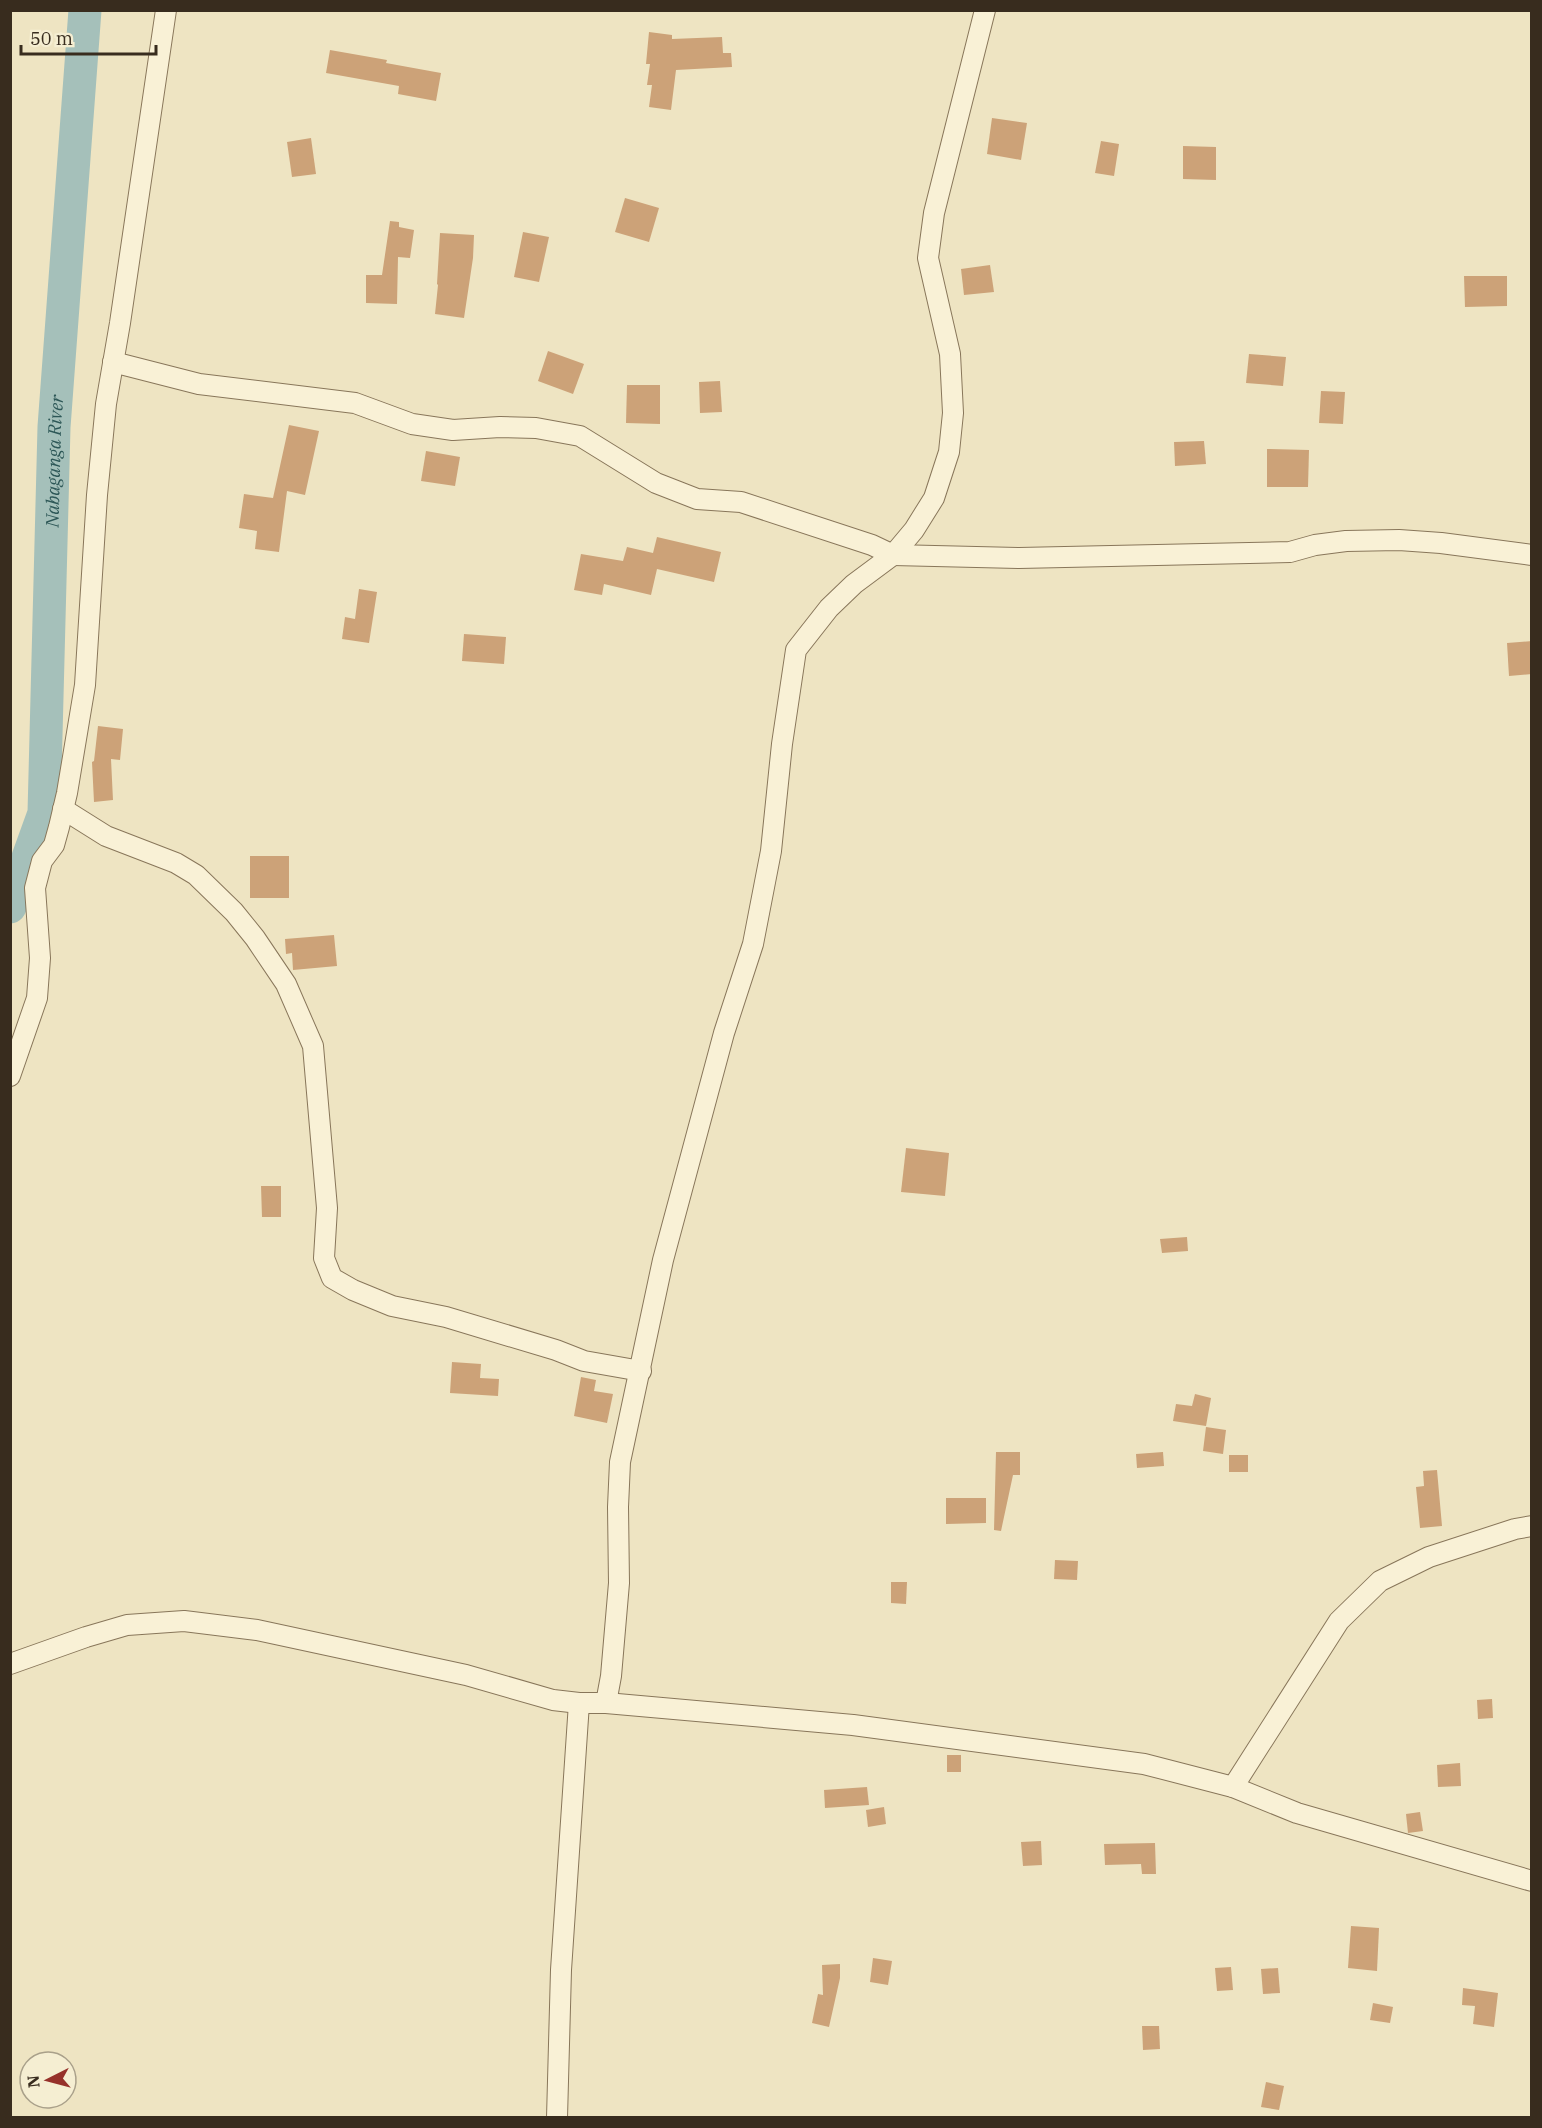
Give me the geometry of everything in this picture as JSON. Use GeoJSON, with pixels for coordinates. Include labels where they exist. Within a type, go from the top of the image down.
{"type":"FeatureCollection","features":[{"type":"Feature","properties":{"kind":"street"},"geometry":{"type":"LineString","coordinates":[[10,1076],[37,998],[40,958],[34,888],[42,861],[54,845],[63,809],[85,685],[97,495],[106,404],[166,10]]}},
{"type":"Feature","properties":{"kind":"street"},"geometry":{"type":"LineString","coordinates":[[606,1703],[611,1676],[619,1583],[620,1462],[663,1260],[724,1033],[753,944],[771,850],[782,744],[796,650],[829,608],[854,584],[893,555],[914,530],[934,498],[949,452],[952,413],[950,354],[928,258],[937,202],[985,10]]}},
{"type":"Feature","properties":{"kind":"street"},"geometry":{"type":"LineString","coordinates":[[113,362],[199,384],[355,403],[412,424],[453,430],[500,427],[536,428],[580,436],[656,483],[697,499],[741,502],[872,545],[893,555],[1019,558],[1290,552],[1315,544],[1399,540],[1532,555]]}},
{"type":"Feature","properties":{"kind":"street"},"geometry":{"type":"LineString","coordinates":[[63,809],[106,836],[176,863],[196,875],[234,912],[255,938],[286,984],[313,1046],[327,1208],[324,1258],[332,1278],[353,1290],[392,1306],[446,1317],[556,1350],[584,1361],[641,1371]]}},
{"type":"Feature","properties":{"kind":"street"},"geometry":{"type":"LineString","coordinates":[[1233,1787],[1339,1621],[1380,1581],[1429,1557],[1515,1529],[1532,1526]]}},
{"type":"Feature","properties":{"kind":"street"},"geometry":{"type":"LineString","coordinates":[[10,1664],[127,1625],[184,1621],[257,1630],[466,1675],[553,1700],[853,1725],[1144,1764],[1233,1787],[1297,1813],[1532,1881]]}},
{"type":"Feature","properties":{"kind":"street"},"geometry":{"type":"LineString","coordinates":[[557,2118],[561,1970],[579,1703]]}},
{"type":"Feature","properties":{"kind":"building"},"geometry":{"type":"Polygon","coordinates":[[[649,32],[672,35],[672,39],[722,37],[723,53],[731,53],[732,67],[676,70],[671,110],[649,107],[652,85],[647,85],[650,64],[646,64],[649,32]]]}},
{"type":"Feature","properties":{"kind":"building"},"geometry":{"type":"Polygon","coordinates":[[[330,50],[441,73],[436,101],[398,94],[399,86],[326,73],[330,50]]]}},
{"type":"Feature","properties":{"kind":"building"},"geometry":{"type":"Polygon","coordinates":[[[992,118],[1027,123],[1021,160],[987,154],[992,118]]]}},
{"type":"Feature","properties":{"kind":"building"},"geometry":{"type":"Polygon","coordinates":[[[311,138],[316,174],[292,177],[287,142],[311,138]]]}},
{"type":"Feature","properties":{"kind":"building"},"geometry":{"type":"Polygon","coordinates":[[[1101,141],[1119,144],[1114,176],[1095,173],[1101,141]]]}},
{"type":"Feature","properties":{"kind":"building"},"geometry":{"type":"Polygon","coordinates":[[[1183,146],[1216,147],[1216,180],[1183,179],[1183,146]]]}},
{"type":"Feature","properties":{"kind":"building"},"geometry":{"type":"Polygon","coordinates":[[[625,198],[659,208],[649,242],[615,232],[625,198]]]}},
{"type":"Feature","properties":{"kind":"building"},"geometry":{"type":"Polygon","coordinates":[[[390,221],[399,222],[399,227],[414,230],[410,258],[398,257],[397,304],[366,303],[366,275],[382,275],[390,221]]]}},
{"type":"Feature","properties":{"kind":"building"},"geometry":{"type":"Polygon","coordinates":[[[523,232],[549,237],[539,282],[514,277],[523,232]]]}},
{"type":"Feature","properties":{"kind":"building"},"geometry":{"type":"Polygon","coordinates":[[[440,233],[474,235],[464,318],[435,314],[440,233]]]}},
{"type":"Feature","properties":{"kind":"building"},"geometry":{"type":"Polygon","coordinates":[[[990,265],[994,292],[964,295],[961,269],[990,265]]]}},
{"type":"Feature","properties":{"kind":"building"},"geometry":{"type":"Polygon","coordinates":[[[1464,276],[1507,276],[1507,306],[1465,307],[1464,276]]]}},
{"type":"Feature","properties":{"kind":"building"},"geometry":{"type":"Polygon","coordinates":[[[548,351],[584,364],[573,394],[538,381],[548,351]]]}},
{"type":"Feature","properties":{"kind":"building"},"geometry":{"type":"Polygon","coordinates":[[[1249,354],[1286,357],[1283,386],[1246,383],[1249,354]]]}},
{"type":"Feature","properties":{"kind":"building"},"geometry":{"type":"Polygon","coordinates":[[[720,381],[722,412],[700,413],[699,382],[720,381]]]}},
{"type":"Feature","properties":{"kind":"building"},"geometry":{"type":"Polygon","coordinates":[[[627,385],[660,385],[660,424],[626,423],[627,385]]]}},
{"type":"Feature","properties":{"kind":"building"},"geometry":{"type":"Polygon","coordinates":[[[1321,391],[1345,392],[1343,424],[1319,423],[1321,391]]]}},
{"type":"Feature","properties":{"kind":"building"},"geometry":{"type":"Polygon","coordinates":[[[289,425],[319,431],[305,495],[287,491],[279,552],[255,549],[257,531],[239,528],[244,494],[273,498],[289,425]]]}},
{"type":"Feature","properties":{"kind":"building"},"geometry":{"type":"Polygon","coordinates":[[[1204,441],[1206,464],[1175,466],[1174,442],[1204,441]]]}},
{"type":"Feature","properties":{"kind":"building"},"geometry":{"type":"Polygon","coordinates":[[[1267,449],[1309,450],[1308,487],[1267,487],[1267,449]]]}},
{"type":"Feature","properties":{"kind":"building"},"geometry":{"type":"Polygon","coordinates":[[[426,451],[460,457],[455,486],[421,481],[426,451]]]}},
{"type":"Feature","properties":{"kind":"building"},"geometry":{"type":"Polygon","coordinates":[[[657,537],[721,552],[714,582],[657,569],[651,595],[604,584],[602,595],[574,590],[581,554],[623,561],[627,547],[653,553],[657,537]]]}},
{"type":"Feature","properties":{"kind":"building"},"geometry":{"type":"Polygon","coordinates":[[[359,589],[377,592],[369,643],[342,639],[345,617],[355,619],[359,589]]]}},
{"type":"Feature","properties":{"kind":"building"},"geometry":{"type":"Polygon","coordinates":[[[464,634],[506,637],[504,664],[462,661],[464,634]]]}},
{"type":"Feature","properties":{"kind":"building"},"geometry":{"type":"Polygon","coordinates":[[[1532,641],[1532,674],[1509,676],[1507,643],[1532,641]]]}},
{"type":"Feature","properties":{"kind":"building"},"geometry":{"type":"Polygon","coordinates":[[[98,726],[123,729],[120,760],[111,759],[113,800],[94,802],[92,762],[94,761],[98,726]]]}},
{"type":"Feature","properties":{"kind":"building"},"geometry":{"type":"Polygon","coordinates":[[[250,856],[289,856],[289,898],[250,898],[250,856]]]}},
{"type":"Feature","properties":{"kind":"building"},"geometry":{"type":"Polygon","coordinates":[[[334,935],[337,966],[293,970],[292,953],[286,954],[285,939],[334,935]]]}},
{"type":"Feature","properties":{"kind":"building"},"geometry":{"type":"Polygon","coordinates":[[[906,1148],[949,1153],[945,1196],[901,1192],[906,1148]]]}},
{"type":"Feature","properties":{"kind":"building"},"geometry":{"type":"Polygon","coordinates":[[[261,1186],[281,1186],[281,1217],[262,1217],[261,1186]]]}},
{"type":"Feature","properties":{"kind":"building"},"geometry":{"type":"Polygon","coordinates":[[[1187,1237],[1188,1251],[1162,1253],[1160,1239],[1187,1237]]]}},
{"type":"Feature","properties":{"kind":"building"},"geometry":{"type":"Polygon","coordinates":[[[452,1362],[481,1364],[480,1378],[499,1379],[498,1396],[450,1393],[452,1362]]]}},
{"type":"Feature","properties":{"kind":"building"},"geometry":{"type":"Polygon","coordinates":[[[581,1377],[596,1380],[594,1391],[613,1394],[607,1423],[574,1416],[581,1377]]]}},
{"type":"Feature","properties":{"kind":"building"},"geometry":{"type":"Polygon","coordinates":[[[1195,1394],[1211,1398],[1206,1426],[1173,1421],[1176,1404],[1192,1406],[1195,1394]]]}},
{"type":"Feature","properties":{"kind":"building"},"geometry":{"type":"Polygon","coordinates":[[[1206,1427],[1226,1430],[1223,1454],[1203,1451],[1206,1427]]]}},
{"type":"Feature","properties":{"kind":"building"},"geometry":{"type":"Polygon","coordinates":[[[996,1452],[1020,1452],[1020,1475],[1013,1475],[1001,1531],[994,1530],[996,1452]]]}},
{"type":"Feature","properties":{"kind":"building"},"geometry":{"type":"Polygon","coordinates":[[[1163,1452],[1164,1466],[1137,1468],[1136,1454],[1163,1452]]]}},
{"type":"Feature","properties":{"kind":"building"},"geometry":{"type":"Polygon","coordinates":[[[1229,1455],[1248,1455],[1248,1472],[1229,1472],[1229,1455]]]}},
{"type":"Feature","properties":{"kind":"building"},"geometry":{"type":"Polygon","coordinates":[[[1437,1470],[1442,1526],[1420,1528],[1416,1487],[1424,1486],[1423,1471],[1437,1470]]]}},
{"type":"Feature","properties":{"kind":"building"},"geometry":{"type":"Polygon","coordinates":[[[946,1498],[986,1498],[986,1523],[946,1524],[946,1498]]]}},
{"type":"Feature","properties":{"kind":"building"},"geometry":{"type":"Polygon","coordinates":[[[1055,1560],[1078,1561],[1077,1580],[1054,1579],[1055,1560]]]}},
{"type":"Feature","properties":{"kind":"building"},"geometry":{"type":"Polygon","coordinates":[[[891,1582],[907,1582],[906,1604],[891,1603],[891,1582]]]}},
{"type":"Feature","properties":{"kind":"building"},"geometry":{"type":"Polygon","coordinates":[[[1492,1699],[1493,1718],[1478,1719],[1477,1700],[1492,1699]]]}},
{"type":"Feature","properties":{"kind":"building"},"geometry":{"type":"Polygon","coordinates":[[[947,1755],[961,1755],[961,1772],[947,1772],[947,1755]]]}},
{"type":"Feature","properties":{"kind":"building"},"geometry":{"type":"Polygon","coordinates":[[[1460,1763],[1461,1786],[1438,1787],[1437,1765],[1460,1763]]]}},
{"type":"Feature","properties":{"kind":"building"},"geometry":{"type":"Polygon","coordinates":[[[867,1787],[869,1805],[825,1808],[824,1790],[867,1787]]]}},
{"type":"Feature","properties":{"kind":"building"},"geometry":{"type":"Polygon","coordinates":[[[884,1807],[886,1824],[868,1827],[866,1810],[884,1807]]]}},
{"type":"Feature","properties":{"kind":"building"},"geometry":{"type":"Polygon","coordinates":[[[1420,1812],[1423,1831],[1408,1833],[1406,1814],[1420,1812]]]}},
{"type":"Feature","properties":{"kind":"building"},"geometry":{"type":"Polygon","coordinates":[[[1041,1841],[1042,1865],[1023,1866],[1021,1842],[1041,1841]]]}},
{"type":"Feature","properties":{"kind":"building"},"geometry":{"type":"Polygon","coordinates":[[[1155,1843],[1156,1874],[1142,1874],[1141,1864],[1105,1865],[1104,1844],[1155,1843]]]}},
{"type":"Feature","properties":{"kind":"building"},"geometry":{"type":"Polygon","coordinates":[[[1351,1926],[1379,1928],[1377,1971],[1348,1968],[1351,1926]]]}},
{"type":"Feature","properties":{"kind":"building"},"geometry":{"type":"Polygon","coordinates":[[[873,1958],[892,1961],[888,1985],[870,1982],[873,1958]]]}},
{"type":"Feature","properties":{"kind":"building"},"geometry":{"type":"Polygon","coordinates":[[[840,1964],[840,1978],[829,2027],[812,2023],[818,1994],[823,1995],[822,1965],[840,1964]]]}},
{"type":"Feature","properties":{"kind":"building"},"geometry":{"type":"Polygon","coordinates":[[[1231,1967],[1233,1990],[1217,1991],[1215,1968],[1231,1967]]]}},
{"type":"Feature","properties":{"kind":"building"},"geometry":{"type":"Polygon","coordinates":[[[1278,1968],[1280,1993],[1263,1994],[1261,1969],[1278,1968]]]}},
{"type":"Feature","properties":{"kind":"building"},"geometry":{"type":"Polygon","coordinates":[[[1463,1988],[1498,1993],[1494,2027],[1473,2024],[1475,2006],[1462,2005],[1463,1988]]]}},
{"type":"Feature","properties":{"kind":"building"},"geometry":{"type":"Polygon","coordinates":[[[1373,2003],[1393,2007],[1390,2023],[1370,2020],[1373,2003]]]}},
{"type":"Feature","properties":{"kind":"building"},"geometry":{"type":"Polygon","coordinates":[[[1142,2026],[1159,2026],[1160,2049],[1143,2050],[1142,2026]]]}},
{"type":"Feature","properties":{"kind":"building"},"geometry":{"type":"Polygon","coordinates":[[[1266,2082],[1284,2086],[1279,2110],[1261,2107],[1266,2082]]]}},
{"type":"Feature","properties":{"kind":"waterway","name":"Nabaganga River"},"geometry":{"type":"LineString","coordinates":[[10,907],[44,813],[54,427],[85,10]]}}]}
